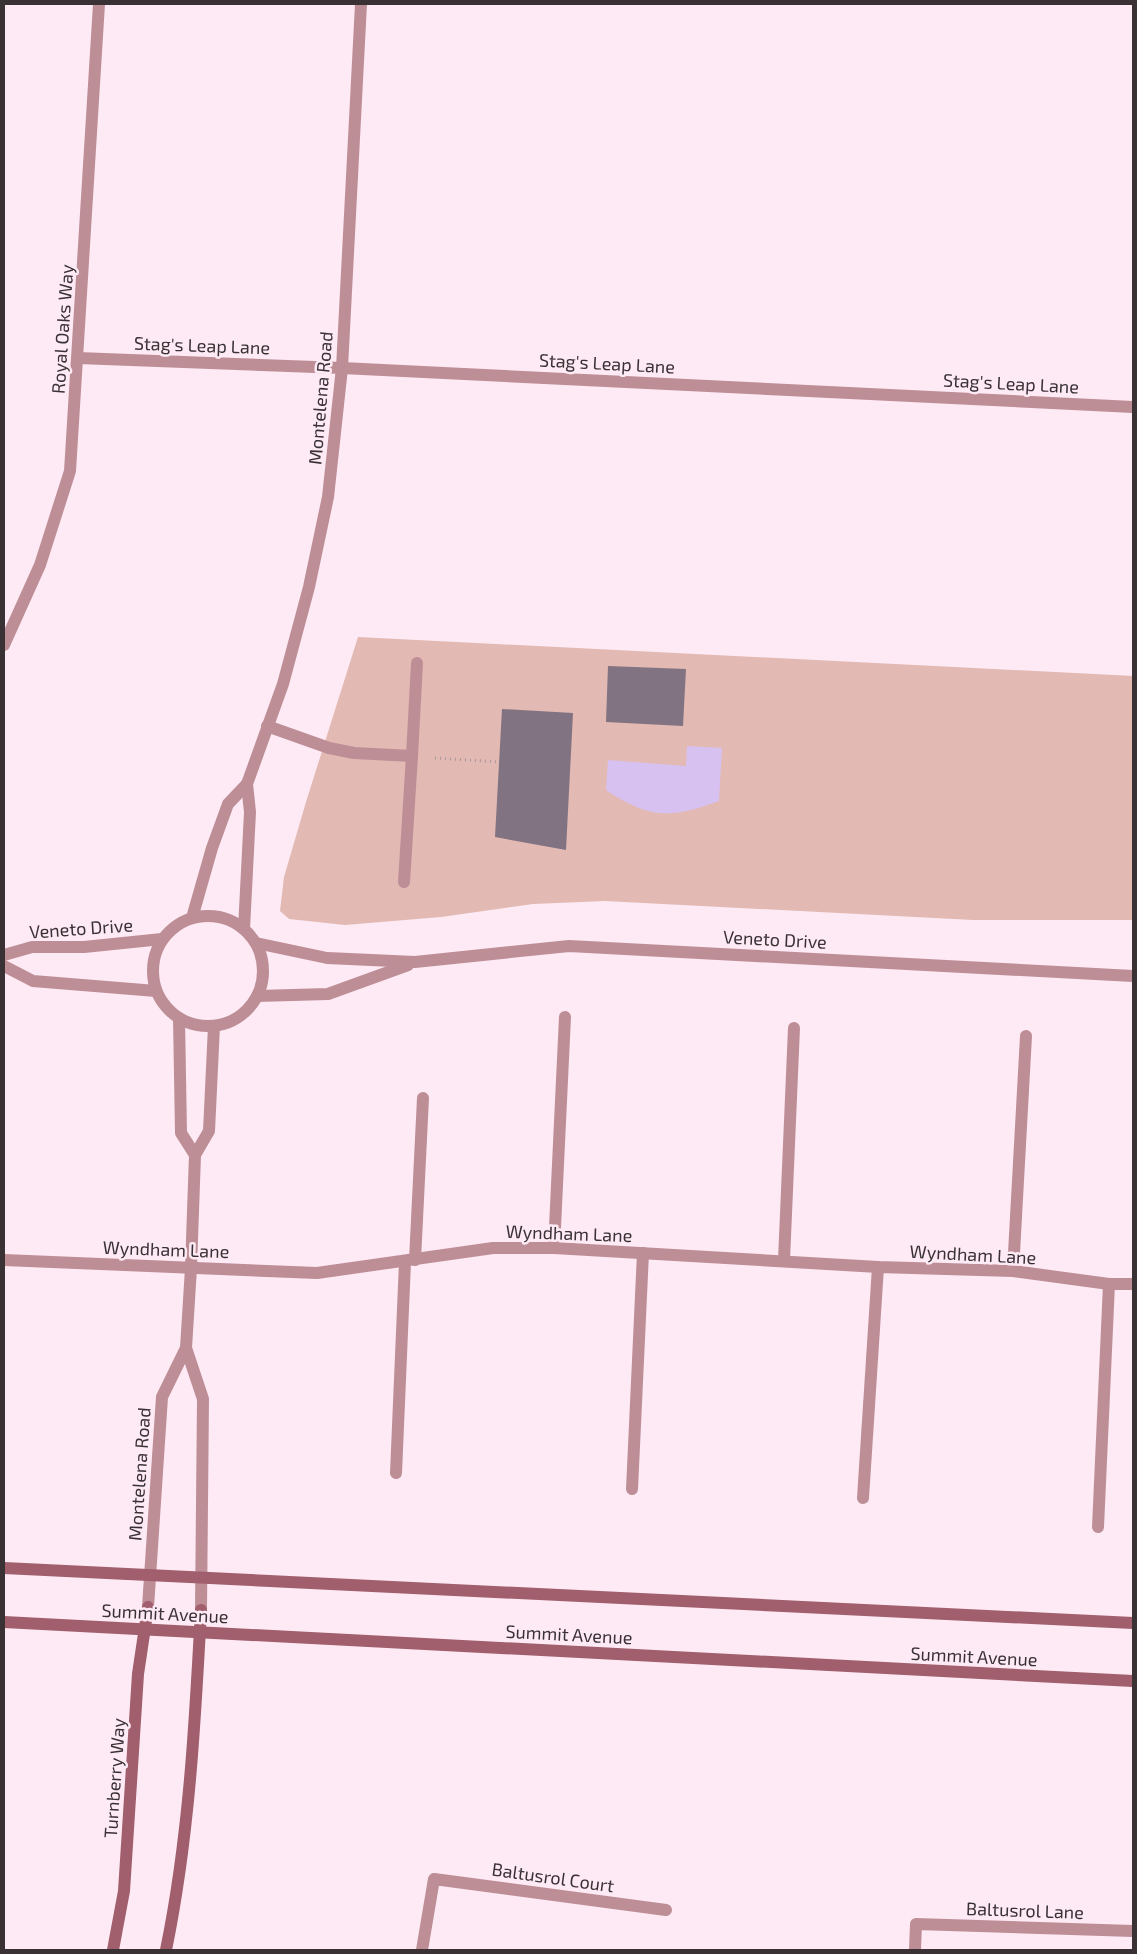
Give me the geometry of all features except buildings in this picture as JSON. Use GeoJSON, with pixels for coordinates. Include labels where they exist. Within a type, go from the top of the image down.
{"type":"FeatureCollection","features":[{"type":"Feature","properties":{"kind":"main road","name":"Summit Avenue"},"geometry":{"type":"LineString","coordinates":[[4,1568],[1133,1623]]}},
{"type":"Feature","properties":{"kind":"main road","name":"Turnberry Way"},"geometry":{"type":"LineString","coordinates":[[113,1950],[124,1891],[138,1674],[148,1607]]}},
{"type":"Feature","properties":{"kind":"main road"},"geometry":{"type":"LineString","coordinates":[[166,1950],[177,1900],[189,1793],[201,1610]]}},
{"type":"Feature","properties":{"kind":"main road","name":"Summit Avenue"},"geometry":{"type":"LineString","coordinates":[[4,1622],[1133,1681]]}},
{"type":"Feature","properties":{"kind":"street","name":"Royal Oaks Way"},"geometry":{"type":"LineString","coordinates":[[4,645],[40,565],[70,472],[99,4]]}},
{"type":"Feature","properties":{"kind":"street","name":"Montelena Road"},"geometry":{"type":"LineString","coordinates":[[192,918],[212,848],[228,804],[247,784],[283,684],[309,587],[328,497],[342,368],[361,4]]}},
{"type":"Feature","properties":{"kind":"street","name":"Stag's Leap Lane"},"geometry":{"type":"LineString","coordinates":[[78,358],[342,368],[1133,406]]}},
{"type":"Feature","properties":{"kind":"street"},"geometry":{"type":"LineString","coordinates":[[404,882],[417,663]]}},
{"type":"Feature","properties":{"kind":"street"},"geometry":{"type":"LineString","coordinates":[[267,726],[330,748],[354,752],[412,756]]}},
{"type":"Feature","properties":{"kind":"street","name":"Montelena Road"},"geometry":{"type":"LineString","coordinates":[[244,929],[250,812],[247,784]]}},
{"type":"Feature","properties":{"kind":"street"},"geometry":{"type":"LineString","coordinates":[[201,915],[219,916],[244,929],[256,943],[263,964],[261,986],[257,996],[240,1016],[214,1026],[196,1025],[179,1018],[165,1007],[156,991],[152,964],[162,939],[178,924],[201,915]]}},
{"type":"Feature","properties":{"kind":"street","name":"Veneto Drive"},"geometry":{"type":"LineString","coordinates":[[4,955],[32,947],[84,947],[162,939]]}},
{"type":"Feature","properties":{"kind":"street","name":"Veneto Drive"},"geometry":{"type":"LineString","coordinates":[[256,943],[327,958],[415,962],[569,946],[1133,976]]}},
{"type":"Feature","properties":{"kind":"street","name":"Veneto Drive"},"geometry":{"type":"LineString","coordinates":[[257,996],[328,994],[415,962]]}},
{"type":"Feature","properties":{"kind":"street"},"geometry":{"type":"LineString","coordinates":[[4,966],[33,981],[156,991]]}},
{"type":"Feature","properties":{"kind":"street"},"geometry":{"type":"LineString","coordinates":[[554,1248],[566,1017]]}},
{"type":"Feature","properties":{"kind":"street"},"geometry":{"type":"LineString","coordinates":[[179,1018],[181,1133],[195,1155]]}},
{"type":"Feature","properties":{"kind":"street","name":"Montelena Road"},"geometry":{"type":"LineString","coordinates":[[201,1610],[203,1399],[186,1348],[195,1155],[209,1132],[214,1026]]}},
{"type":"Feature","properties":{"kind":"street"},"geometry":{"type":"LineString","coordinates":[[784,1260],[794,1028]]}},
{"type":"Feature","properties":{"kind":"street"},"geometry":{"type":"LineString","coordinates":[[1013,1271],[1026,1036]]}},
{"type":"Feature","properties":{"kind":"street"},"geometry":{"type":"LineString","coordinates":[[396,1473],[410,1261],[424,1098]]}},
{"type":"Feature","properties":{"kind":"street","name":"Wyndham Lane"},"geometry":{"type":"LineString","coordinates":[[4,1260],[317,1273],[494,1248],[554,1248],[878,1267],[1013,1271],[1109,1284],[1133,1284]]}},
{"type":"Feature","properties":{"kind":"street"},"geometry":{"type":"LineString","coordinates":[[632,1488],[643,1253]]}},
{"type":"Feature","properties":{"kind":"street"},"geometry":{"type":"LineString","coordinates":[[863,1498],[878,1267]]}},
{"type":"Feature","properties":{"kind":"street"},"geometry":{"type":"LineString","coordinates":[[1098,1526],[1109,1284]]}},
{"type":"Feature","properties":{"kind":"street","name":"Montelena Road"},"geometry":{"type":"LineString","coordinates":[[148,1607],[162,1397],[186,1348]]}},
{"type":"Feature","properties":{"kind":"street","name":"Baltusrol Court"},"geometry":{"type":"LineString","coordinates":[[422,1950],[434,1879],[666,1910]]}},
{"type":"Feature","properties":{"kind":"street","name":"Baltusrol Lane"},"geometry":{"type":"LineString","coordinates":[[915,1950],[916,1924],[1133,1931]]}},
{"type":"Feature","properties":{"kind":"path"},"geometry":{"type":"LineString","coordinates":[[412,756],[499,762]]}},
{"type":"Feature","properties":{"kind":"shaded area"},"geometry":{"type":"Polygon","coordinates":[[[358,637],[1133,676],[1133,920],[973,920],[605,901],[533,904],[441,917],[345,925],[289,919],[280,911],[284,877],[358,637]]]}},
{"type":"Feature","properties":{"kind":"shaded area"},"geometry":{"type":"Polygon","coordinates":[[[687,746],[722,748],[719,801],[687,811],[661,813],[635,806],[621,800],[606,790],[608,760],[686,766],[687,746]]]}}]}
